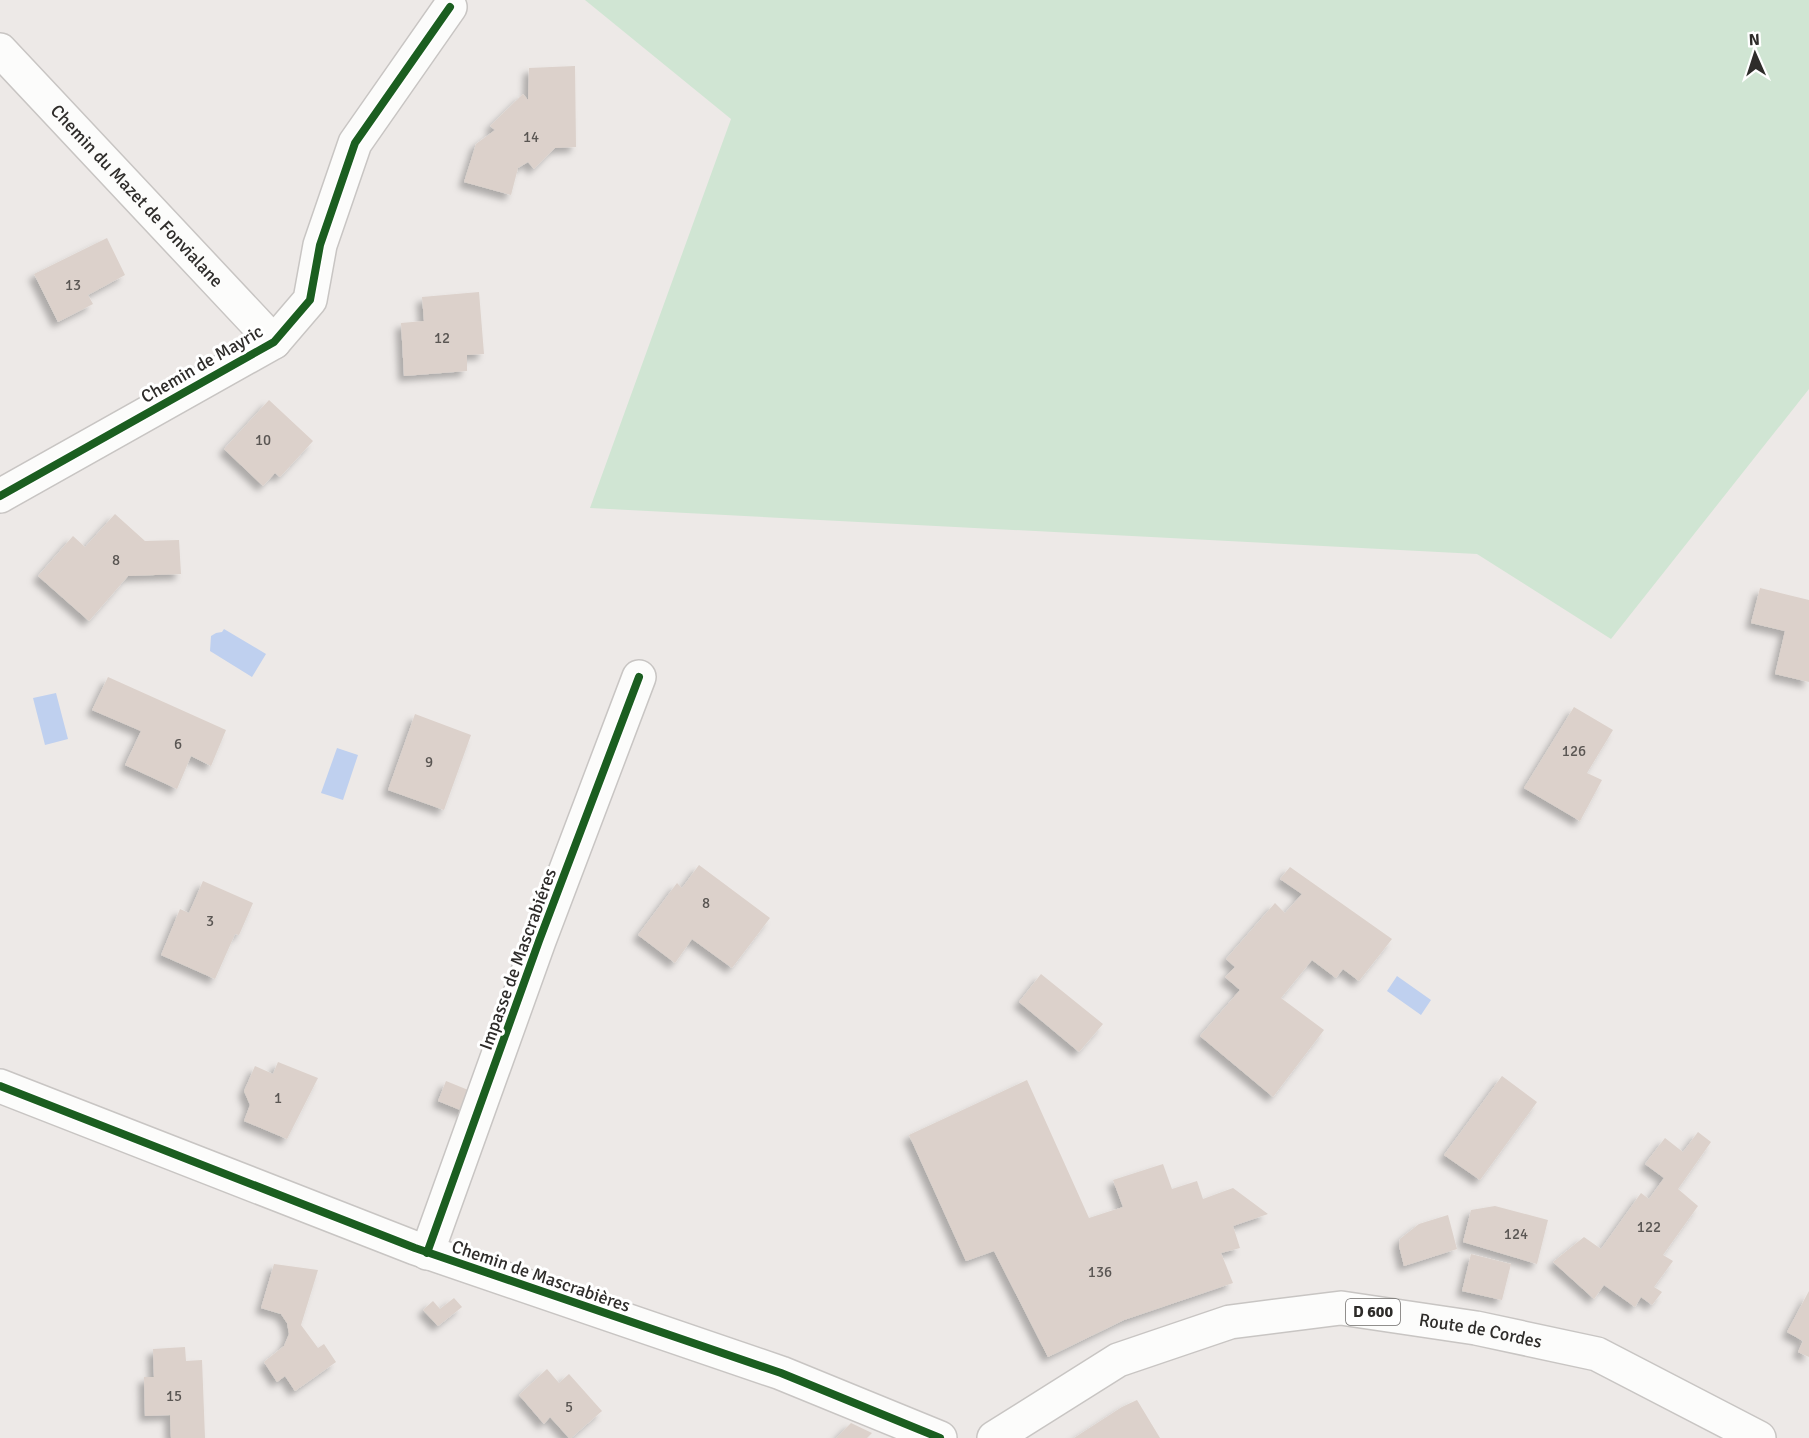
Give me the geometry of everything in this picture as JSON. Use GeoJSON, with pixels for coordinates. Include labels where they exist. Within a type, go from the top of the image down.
{"type":"FeatureCollection","features":[{"type":"Feature","properties":{"kind":"street","name":"Chemin de Mayric"},"geometry":{"type":"LineString","coordinates":[[0,496],[274,342],[310,300],[320,245],[355,143],[450,8]]}},
{"type":"Feature","properties":{"kind":"street","name":"Chemin du Mazet de Fonvialane"},"geometry":{"type":"LineString","coordinates":[[0,50],[274,342]]}},
{"type":"Feature","properties":{"kind":"street","name":"Impasse de Mascrabiéres"},"geometry":{"type":"LineString","coordinates":[[427,1253],[539,941],[639,677]]}},
{"type":"Feature","properties":{"kind":"street","name":"Chemin de Mascrabières"},"geometry":{"type":"LineString","coordinates":[[0,1086],[427,1253],[781,1373],[940,1438]]}},
{"type":"Feature","properties":{"kind":"street","name":"Route de Cordes"},"geometry":{"type":"LineString","coordinates":[[994,1438],[1118,1360],[1230,1322],[1341,1308],[1476,1328],[1597,1354],[1759,1438]]}},
{"type":"Feature","properties":{"kind":"green space"},"geometry":{"type":"Polygon","coordinates":[[[585,0],[1809,0],[1809,389],[1611,639],[1477,554],[590,508],[731,119],[585,0]]]}},
{"type":"Feature","properties":{"kind":"water"},"geometry":{"type":"Polygon","coordinates":[[[224,629],[266,654],[252,677],[210,651],[211,636],[224,629]]]}},
{"type":"Feature","properties":{"kind":"water"},"geometry":{"type":"Polygon","coordinates":[[[56,693],[68,739],[45,745],[33,698],[56,693]]]}},
{"type":"Feature","properties":{"kind":"water"},"geometry":{"type":"Polygon","coordinates":[[[337,748],[358,755],[343,800],[321,793],[337,748]]]}},
{"type":"Feature","properties":{"kind":"water"},"geometry":{"type":"Polygon","coordinates":[[[1397,976],[1431,1000],[1421,1015],[1387,991],[1397,976]]]}},
{"type":"Feature","properties":{"kind":"building"},"geometry":{"type":"Polygon","coordinates":[[[575,66],[576,147],[555,148],[534,169],[528,162],[518,168],[511,195],[464,182],[476,144],[495,130],[490,126],[523,94],[528,100],[529,68],[575,66]]]}},
{"type":"Feature","properties":{"kind":"building"},"geometry":{"type":"Polygon","coordinates":[[[107,238],[125,275],[88,295],[93,304],[58,322],[34,274],[107,238]]]}},
{"type":"Feature","properties":{"kind":"building"},"geometry":{"type":"Polygon","coordinates":[[[479,292],[484,354],[467,355],[467,371],[404,376],[401,323],[424,321],[422,297],[479,292]]]}},
{"type":"Feature","properties":{"kind":"building"},"geometry":{"type":"Polygon","coordinates":[[[269,400],[313,441],[280,477],[275,473],[263,486],[224,449],[269,400]]]}},
{"type":"Feature","properties":{"kind":"building"},"geometry":{"type":"Polygon","coordinates":[[[115,514],[145,541],[179,540],[181,574],[128,576],[89,621],[38,576],[73,536],[85,547],[115,514]]]}},
{"type":"Feature","properties":{"kind":"building"},"geometry":{"type":"Polygon","coordinates":[[[1760,588],[1809,600],[1809,682],[1775,674],[1785,631],[1751,623],[1760,588]]]}},
{"type":"Feature","properties":{"kind":"building"},"geometry":{"type":"Polygon","coordinates":[[[108,677],[226,730],[211,766],[191,756],[177,789],[125,765],[141,731],[92,710],[108,677]]]}},
{"type":"Feature","properties":{"kind":"building"},"geometry":{"type":"Polygon","coordinates":[[[1574,707],[1613,730],[1587,773],[1602,780],[1580,821],[1524,788],[1574,707]]]}},
{"type":"Feature","properties":{"kind":"building"},"geometry":{"type":"Polygon","coordinates":[[[415,714],[471,735],[444,810],[388,790],[415,714]]]}},
{"type":"Feature","properties":{"kind":"building"},"geometry":{"type":"Polygon","coordinates":[[[699,865],[770,918],[732,968],[692,939],[675,963],[638,935],[677,883],[682,888],[699,865]]]}},
{"type":"Feature","properties":{"kind":"building"},"geometry":{"type":"Polygon","coordinates":[[[1290,867],[1392,939],[1359,981],[1343,969],[1336,978],[1312,960],[1281,998],[1324,1030],[1273,1097],[1200,1036],[1240,990],[1225,977],[1235,967],[1226,959],[1275,903],[1285,913],[1302,894],[1280,879],[1290,867]]]}},
{"type":"Feature","properties":{"kind":"building"},"geometry":{"type":"Polygon","coordinates":[[[203,881],[253,903],[239,935],[235,934],[215,979],[161,955],[180,909],[189,913],[203,881]]]}},
{"type":"Feature","properties":{"kind":"building"},"geometry":{"type":"Polygon","coordinates":[[[1041,974],[1103,1024],[1079,1052],[1019,1002],[1041,974]]]}},
{"type":"Feature","properties":{"kind":"building"},"geometry":{"type":"Polygon","coordinates":[[[278,1062],[318,1078],[287,1139],[244,1121],[250,1105],[244,1091],[255,1066],[273,1074],[278,1062]]]}},
{"type":"Feature","properties":{"kind":"building"},"geometry":{"type":"Polygon","coordinates":[[[1502,1076],[1537,1102],[1480,1180],[1444,1155],[1502,1076]]]}},
{"type":"Feature","properties":{"kind":"building"},"geometry":{"type":"Polygon","coordinates":[[[1027,1080],[1089,1218],[1123,1207],[1113,1180],[1163,1164],[1172,1189],[1197,1181],[1203,1199],[1233,1188],[1268,1214],[1233,1226],[1240,1248],[1221,1253],[1233,1283],[1124,1320],[1048,1357],[994,1251],[966,1261],[909,1135],[1027,1080]]]}},
{"type":"Feature","properties":{"kind":"building"},"geometry":{"type":"Polygon","coordinates":[[[446,1081],[483,1096],[475,1116],[438,1101],[446,1081]]]}},
{"type":"Feature","properties":{"kind":"building"},"geometry":{"type":"Polygon","coordinates":[[[1698,1132],[1711,1142],[1678,1189],[1698,1206],[1663,1255],[1673,1261],[1654,1287],[1662,1292],[1652,1305],[1641,1297],[1635,1307],[1604,1285],[1594,1299],[1553,1262],[1584,1237],[1601,1249],[1641,1193],[1649,1199],[1664,1178],[1645,1164],[1665,1138],[1683,1152],[1698,1132]]]}},
{"type":"Feature","properties":{"kind":"building"},"geometry":{"type":"Polygon","coordinates":[[[1495,1206],[1548,1220],[1537,1264],[1463,1242],[1471,1210],[1495,1206]]]}},
{"type":"Feature","properties":{"kind":"building"},"geometry":{"type":"Polygon","coordinates":[[[1448,1215],[1457,1249],[1404,1266],[1399,1246],[1400,1239],[1419,1224],[1448,1215]]]}},
{"type":"Feature","properties":{"kind":"building"},"geometry":{"type":"Polygon","coordinates":[[[1471,1254],[1511,1264],[1502,1300],[1462,1291],[1471,1254]]]}},
{"type":"Feature","properties":{"kind":"building"},"geometry":{"type":"Polygon","coordinates":[[[274,1264],[318,1270],[301,1325],[318,1348],[324,1344],[336,1362],[295,1391],[285,1376],[277,1382],[264,1362],[284,1346],[289,1334],[287,1323],[281,1314],[261,1308],[274,1264]]]}},
{"type":"Feature","properties":{"kind":"building"},"geometry":{"type":"Polygon","coordinates":[[[1809,1291],[1809,1357],[1798,1352],[1803,1341],[1787,1332],[1809,1291]]]}},
{"type":"Feature","properties":{"kind":"building"},"geometry":{"type":"Polygon","coordinates":[[[454,1298],[462,1307],[438,1326],[423,1310],[433,1301],[440,1309],[454,1298]]]}},
{"type":"Feature","properties":{"kind":"building"},"geometry":{"type":"Polygon","coordinates":[[[185,1347],[186,1361],[202,1360],[205,1438],[171,1438],[170,1415],[145,1416],[144,1377],[154,1377],[153,1349],[185,1347]]]}},
{"type":"Feature","properties":{"kind":"building"},"geometry":{"type":"Polygon","coordinates":[[[547,1369],[559,1383],[569,1374],[602,1411],[571,1438],[550,1417],[544,1424],[519,1395],[547,1369]]]}},
{"type":"Feature","properties":{"kind":"building"},"geometry":{"type":"Polygon","coordinates":[[[1137,1400],[1160,1438],[1074,1438],[1122,1407],[1137,1400]]]}},
{"type":"Feature","properties":{"kind":"building"},"geometry":{"type":"Polygon","coordinates":[[[851,1423],[872,1433],[867,1438],[836,1438],[851,1423]]]}},
{"type":"Feature","properties":{"kind":"cycle path"},"geometry":{"type":"LineString","coordinates":[[0,496],[274,342],[310,300],[320,245],[355,143],[450,7]]}},
{"type":"Feature","properties":{"kind":"cycle path"},"geometry":{"type":"LineString","coordinates":[[427,1253],[539,941],[639,677]]}},
{"type":"Feature","properties":{"kind":"cycle path"},"geometry":{"type":"LineString","coordinates":[[0,1086],[415,1248],[781,1373],[940,1438]]}}]}
